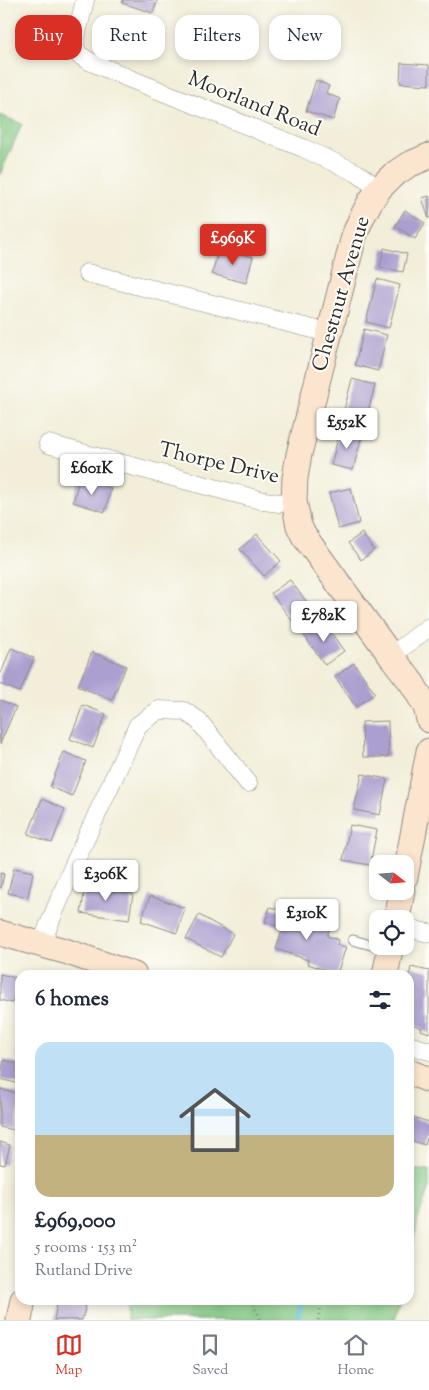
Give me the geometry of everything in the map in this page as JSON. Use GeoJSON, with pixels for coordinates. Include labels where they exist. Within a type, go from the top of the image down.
{"type":"FeatureCollection","features":[{"type":"Feature","properties":{"kind":"street","name":"Moorland Road"},"geometry":{"type":"LineString","coordinates":[[85,0],[74,45],[80,55],[88,61],[303,148],[357,173],[380,190]]}},
{"type":"Feature","properties":{"kind":"street","name":"Chestnut Avenue"},"geometry":{"type":"LineString","coordinates":[[429,156],[408,165],[393,176],[370,202],[354,236],[299,454],[294,502],[299,526],[309,544],[417,690],[426,707],[429,720]]}},
{"type":"Feature","properties":{"kind":"street"},"geometry":{"type":"LineString","coordinates":[[88,273],[329,333]]}},
{"type":"Feature","properties":{"kind":"street","name":"Thorpe Drive"},"geometry":{"type":"LineString","coordinates":[[48,444],[264,501],[294,502]]}},
{"type":"Feature","properties":{"kind":"street"},"geometry":{"type":"LineString","coordinates":[[391,656],[429,628]]}},
{"type":"Feature","properties":{"kind":"street"},"geometry":{"type":"LineString","coordinates":[[42,944],[75,862],[138,725],[160,710],[184,711],[198,720],[248,783]]}},
{"type":"Feature","properties":{"kind":"street"},"geometry":{"type":"LineString","coordinates":[[410,855],[428,765]]}},
{"type":"Feature","properties":{"kind":"street"},"geometry":{"type":"LineString","coordinates":[[414,930],[429,933]]}},
{"type":"Feature","properties":{"kind":"street"},"geometry":{"type":"LineString","coordinates":[[0,934],[42,944],[97,969]]}},
{"type":"Feature","properties":{"kind":"street"},"geometry":{"type":"LineString","coordinates":[[386,970],[389,955]]}},
{"type":"Feature","properties":{"kind":"street"},"geometry":{"type":"LineString","coordinates":[[414,1046],[429,1051]]}},
{"type":"Feature","properties":{"kind":"street"},"geometry":{"type":"LineString","coordinates":[[414,1074],[429,1080]]}},
{"type":"Feature","properties":{"kind":"street"},"geometry":{"type":"LineString","coordinates":[[19,1320],[22,1305]]}},
{"type":"Feature","properties":{"kind":"lane"},"geometry":{"type":"LineString","coordinates":[[353,940],[369,943]]}},
{"type":"Feature","properties":{"kind":"path"},"geometry":{"type":"LineString","coordinates":[[254,1305],[261,1320]]}},
{"type":"Feature","properties":{"kind":"path"},"geometry":{"type":"LineString","coordinates":[[318,1320],[321,1305]]}},
{"type":"Feature","properties":{"kind":"green space"},"geometry":{"type":"Polygon","coordinates":[[[0,115],[22,124],[0,175],[0,115]]]}},
{"type":"Feature","properties":{"kind":"green space"},"geometry":{"type":"Polygon","coordinates":[[[414,1170],[429,1170],[429,1187],[414,1238],[414,1170]]]}},
{"type":"Feature","properties":{"kind":"green space"},"geometry":{"type":"Polygon","coordinates":[[[127,1305],[398,1305],[394,1320],[127,1320],[127,1305]]]}},
{"type":"Feature","properties":{"kind":"building"},"geometry":{"type":"Polygon","coordinates":[[[123,0],[157,1],[153,13],[122,3],[123,0]]]}},
{"type":"Feature","properties":{"kind":"building"},"geometry":{"type":"Polygon","coordinates":[[[401,63],[429,65],[429,85],[400,83],[401,63]]]}},
{"type":"Feature","properties":{"kind":"building"},"geometry":{"type":"Polygon","coordinates":[[[316,80],[329,86],[326,93],[340,99],[333,120],[306,111],[316,80]]]}},
{"type":"Feature","properties":{"kind":"building"},"geometry":{"type":"Polygon","coordinates":[[[429,196],[429,219],[422,198],[429,196]]]}},
{"type":"Feature","properties":{"kind":"building"},"geometry":{"type":"Polygon","coordinates":[[[405,210],[425,223],[415,239],[395,226],[405,210]]]}},
{"type":"Feature","properties":{"kind":"building"},"geometry":{"type":"Polygon","coordinates":[[[219,248],[253,257],[246,283],[212,274],[219,248]]]}},
{"type":"Feature","properties":{"kind":"building"},"geometry":{"type":"Polygon","coordinates":[[[384,248],[407,254],[403,272],[380,267],[384,248]]]}},
{"type":"Feature","properties":{"kind":"building"},"geometry":{"type":"Polygon","coordinates":[[[377,279],[400,285],[389,328],[366,322],[377,279]]]}},
{"type":"Feature","properties":{"kind":"building"},"geometry":{"type":"Polygon","coordinates":[[[364,329],[387,335],[378,371],[355,365],[364,329]]]}},
{"type":"Feature","properties":{"kind":"building"},"geometry":{"type":"Polygon","coordinates":[[[352,379],[375,385],[366,420],[343,414],[352,379]]]}},
{"type":"Feature","properties":{"kind":"building"},"geometry":{"type":"Polygon","coordinates":[[[340,430],[362,435],[353,470],[331,465],[340,430]]]}},
{"type":"Feature","properties":{"kind":"building"},"geometry":{"type":"Polygon","coordinates":[[[79,480],[111,488],[105,512],[73,502],[79,480]]]}},
{"type":"Feature","properties":{"kind":"building"},"geometry":{"type":"Polygon","coordinates":[[[351,488],[359,523],[338,529],[329,493],[351,488]]]}},
{"type":"Feature","properties":{"kind":"building"},"geometry":{"type":"Polygon","coordinates":[[[362,533],[374,550],[361,560],[348,543],[362,533]]]}},
{"type":"Feature","properties":{"kind":"building"},"geometry":{"type":"Polygon","coordinates":[[[257,534],[281,561],[264,576],[240,549],[257,534]]]}},
{"type":"Feature","properties":{"kind":"building"},"geometry":{"type":"Polygon","coordinates":[[[290,580],[312,609],[293,622],[271,593],[290,580]]]}},
{"type":"Feature","properties":{"kind":"building"},"geometry":{"type":"Polygon","coordinates":[[[323,621],[344,651],[325,665],[303,634],[323,621]]]}},
{"type":"Feature","properties":{"kind":"building"},"geometry":{"type":"Polygon","coordinates":[[[11,648],[34,658],[20,692],[0,684],[0,676],[11,648]]]}},
{"type":"Feature","properties":{"kind":"building"},"geometry":{"type":"Polygon","coordinates":[[[92,652],[126,666],[112,700],[78,686],[92,652]]]}},
{"type":"Feature","properties":{"kind":"building"},"geometry":{"type":"Polygon","coordinates":[[[354,663],[375,693],[356,707],[335,677],[354,663]]]}},
{"type":"Feature","properties":{"kind":"building"},"geometry":{"type":"Polygon","coordinates":[[[0,700],[16,707],[0,744],[0,700]]]}},
{"type":"Feature","properties":{"kind":"building"},"geometry":{"type":"Polygon","coordinates":[[[83,705],[106,714],[93,748],[70,739],[83,705]]]}},
{"type":"Feature","properties":{"kind":"building"},"geometry":{"type":"Polygon","coordinates":[[[388,721],[389,757],[363,757],[362,722],[388,721]]]}},
{"type":"Feature","properties":{"kind":"building"},"geometry":{"type":"Polygon","coordinates":[[[64,752],[86,761],[72,796],[50,787],[64,752]]]}},
{"type":"Feature","properties":{"kind":"building"},"geometry":{"type":"Polygon","coordinates":[[[362,774],[387,779],[380,815],[354,810],[362,774]]]}},
{"type":"Feature","properties":{"kind":"building"},"geometry":{"type":"Polygon","coordinates":[[[42,799],[65,809],[52,843],[28,834],[42,799]]]}},
{"type":"Feature","properties":{"kind":"building"},"geometry":{"type":"Polygon","coordinates":[[[350,825],[377,830],[372,855],[369,855],[369,865],[343,860],[350,825]]]}},
{"type":"Feature","properties":{"kind":"building"},"geometry":{"type":"Polygon","coordinates":[[[14,868],[33,872],[28,897],[8,893],[14,868]]]}},
{"type":"Feature","properties":{"kind":"building"},"geometry":{"type":"Polygon","coordinates":[[[0,873],[4,874],[1,888],[0,888],[0,873]]]}},
{"type":"Feature","properties":{"kind":"building"},"geometry":{"type":"Polygon","coordinates":[[[86,881],[104,884],[103,890],[133,894],[129,920],[81,913],[86,881]]]}},
{"type":"Feature","properties":{"kind":"building"},"geometry":{"type":"Polygon","coordinates":[[[150,896],[185,908],[177,933],[141,921],[150,896]]]}},
{"type":"Feature","properties":{"kind":"building"},"geometry":{"type":"Polygon","coordinates":[[[270,907],[330,928],[327,936],[338,940],[337,945],[346,947],[338,970],[325,970],[308,964],[308,960],[276,949],[283,928],[265,922],[270,907]]]}},
{"type":"Feature","properties":{"kind":"building"},"geometry":{"type":"Polygon","coordinates":[[[199,915],[233,934],[221,957],[186,939],[199,915]]]}},
{"type":"Feature","properties":{"kind":"building"},"geometry":{"type":"Polygon","coordinates":[[[411,967],[429,971],[429,1033],[414,1025],[414,970],[410,970],[411,967]]]}},
{"type":"Feature","properties":{"kind":"building"},"geometry":{"type":"Polygon","coordinates":[[[0,974],[15,978],[12,1003],[0,1000],[0,974]]]}},
{"type":"Feature","properties":{"kind":"building"},"geometry":{"type":"Polygon","coordinates":[[[4,1060],[15,1063],[15,1083],[0,1079],[4,1060]]]}},
{"type":"Feature","properties":{"kind":"building"},"geometry":{"type":"Polygon","coordinates":[[[0,1089],[15,1093],[15,1126],[14,1130],[0,1127],[0,1089]]]}},
{"type":"Feature","properties":{"kind":"building"},"geometry":{"type":"Polygon","coordinates":[[[414,1118],[429,1122],[429,1133],[425,1145],[414,1142],[414,1118]]]}},
{"type":"Feature","properties":{"kind":"building"},"geometry":{"type":"Polygon","coordinates":[[[0,1142],[10,1145],[5,1165],[0,1164],[0,1142]]]}},
{"type":"Feature","properties":{"kind":"building"},"geometry":{"type":"Polygon","coordinates":[[[57,1305],[86,1305],[82,1320],[54,1320],[57,1305]]]}},
{"type":"Feature","properties":{"kind":"waterway"},"geometry":{"type":"LineString","coordinates":[[297,1320],[301,1305]]}}]}
